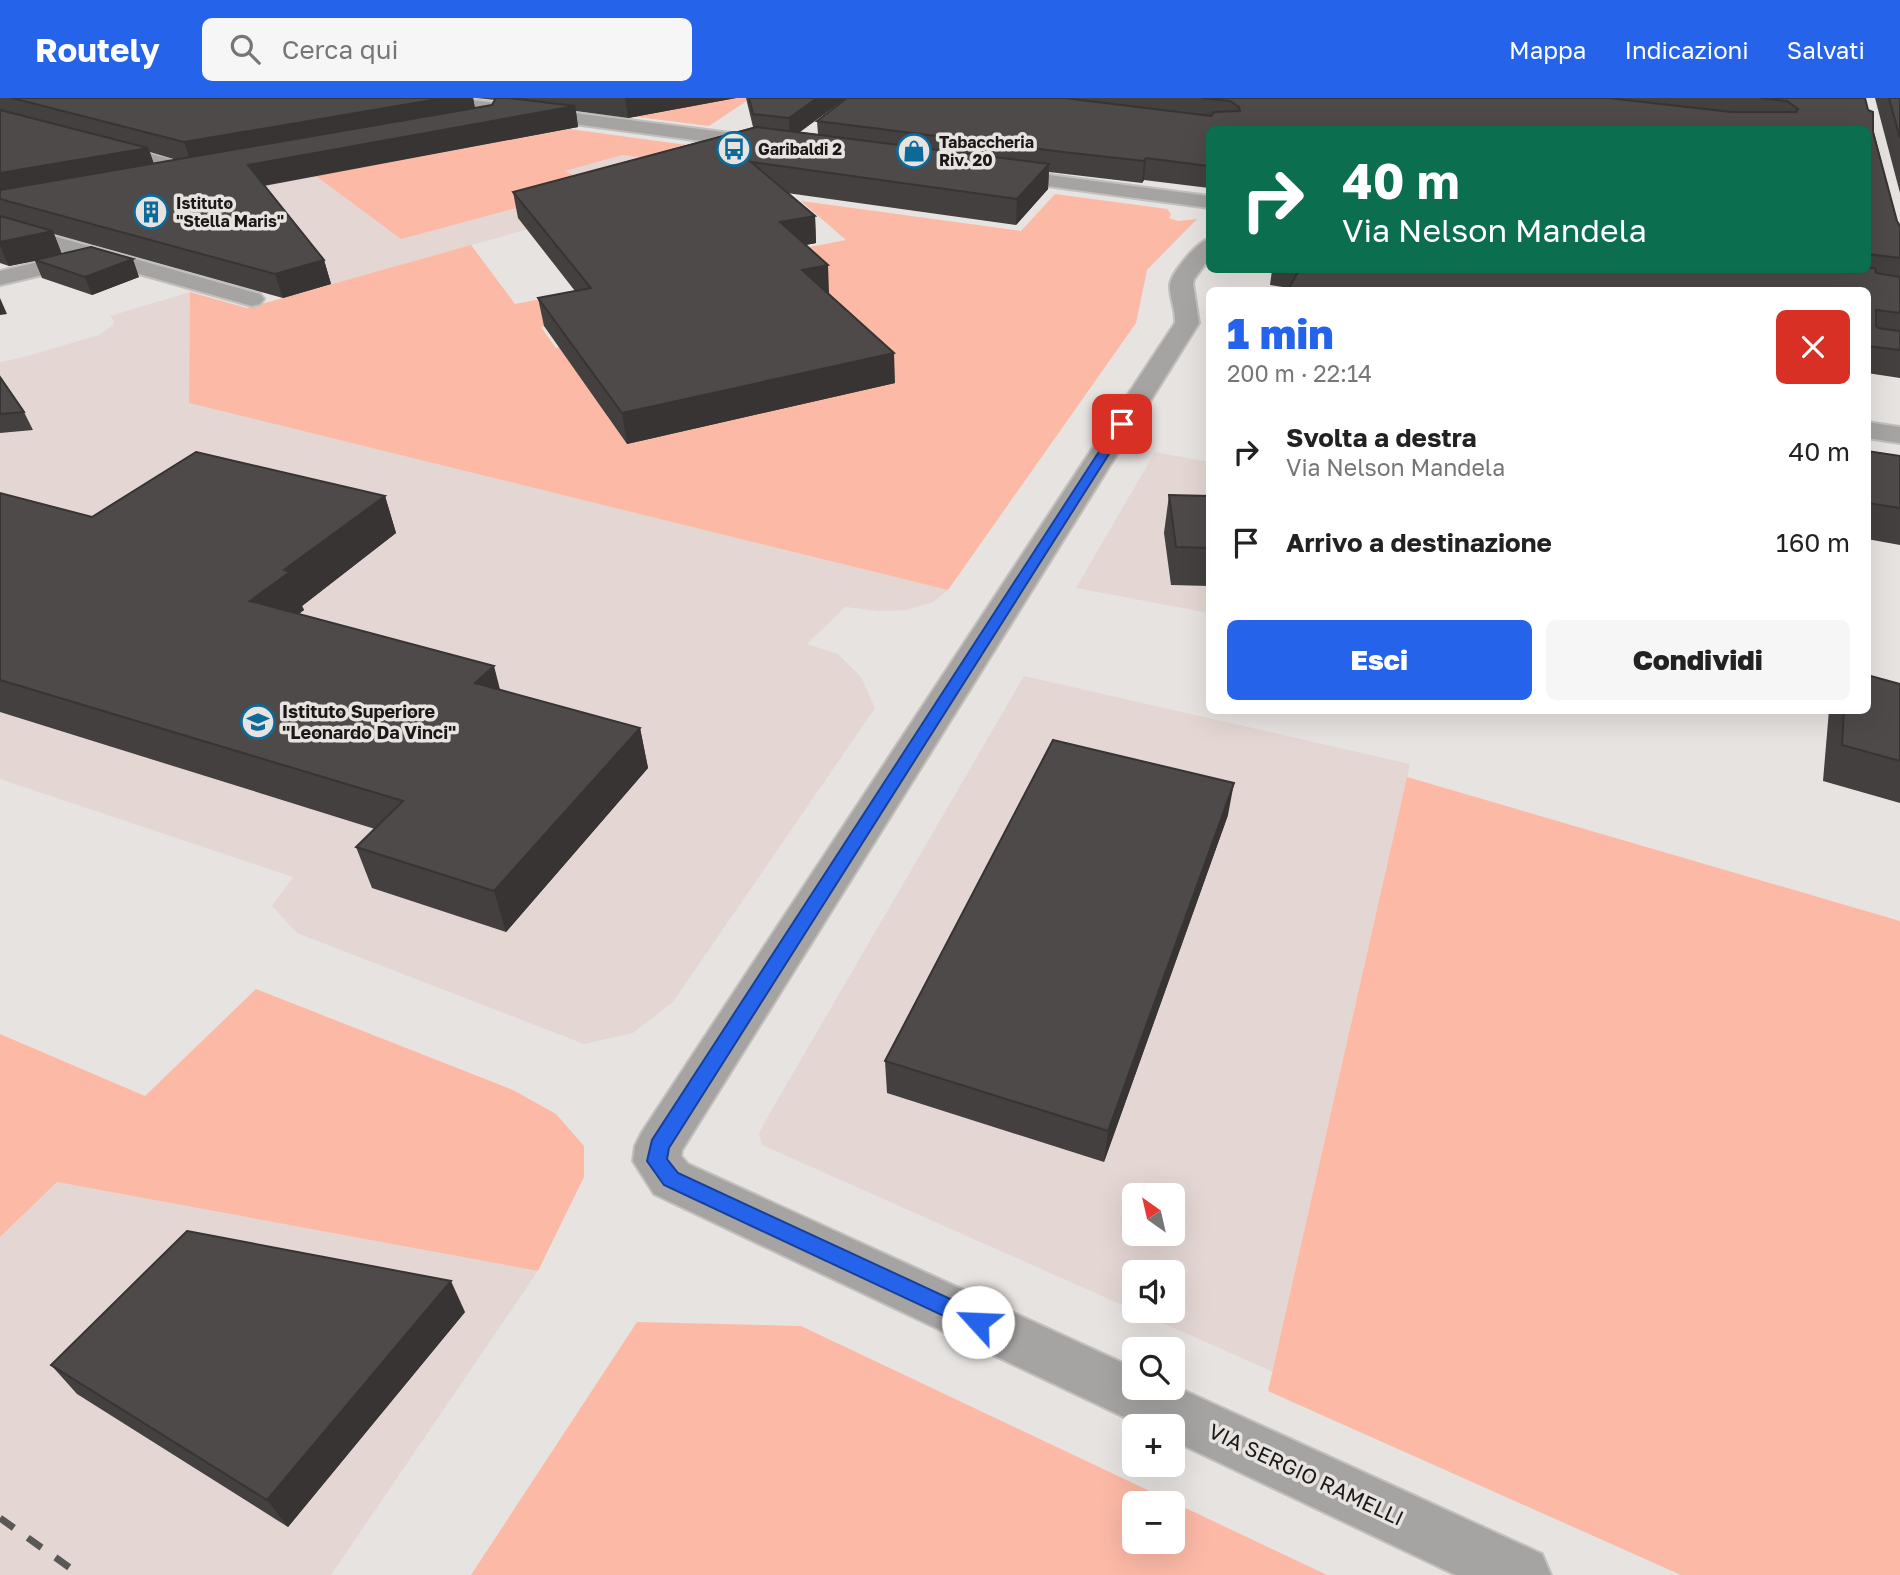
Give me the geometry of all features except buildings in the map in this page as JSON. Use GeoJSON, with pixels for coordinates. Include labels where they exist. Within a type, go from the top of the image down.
{"type":"FeatureCollection","features":[{"type":"Feature","properties":{"kind":"street"},"geometry":{"type":"LineString","coordinates":[[415,98],[795,148]]}},
{"type":"Feature","properties":{"kind":"street"},"geometry":{"type":"LineString","coordinates":[[470,123],[517,111],[540,98]]}},
{"type":"Feature","properties":{"kind":"street"},"geometry":{"type":"LineString","coordinates":[[0,120],[197,171],[149,179]]}},
{"type":"Feature","properties":{"kind":"street"},"geometry":{"type":"LineString","coordinates":[[982,172],[1206,202]]}},
{"type":"Feature","properties":{"kind":"street"},"geometry":{"type":"LineString","coordinates":[[0,227],[252,299]]}},
{"type":"Feature","properties":{"kind":"street"},"geometry":{"type":"LineString","coordinates":[[1199,316],[1182,295],[1181,285],[1183,278],[1206,251]]}},
{"type":"Feature","properties":{"kind":"street"},"geometry":{"type":"LineString","coordinates":[[0,278],[98,255]]}},
{"type":"Feature","properties":{"kind":"street","name":"VIA SERGIO RAMELLI"},"geometry":{"type":"LineString","coordinates":[[1199,316],[659,1146],[657,1161],[671,1179],[1521,1575]]}},
{"type":"Feature","properties":{"kind":"street"},"geometry":{"type":"LineString","coordinates":[[1871,412],[1900,416]]}},
{"type":"Feature","properties":{"kind":"street"},"geometry":{"type":"LineString","coordinates":[[1871,431],[1900,435]]}},
{"type":"Feature","properties":{"kind":"shaded area"},"geometry":{"type":"Polygon","coordinates":[[[631,98],[751,98],[709,126],[606,113],[631,98]]]}},
{"type":"Feature","properties":{"kind":"shaded area"},"geometry":{"type":"Polygon","coordinates":[[[510,121],[782,158],[283,298],[52,233],[0,212],[510,121]]]}},
{"type":"Feature","properties":{"kind":"shaded area"},"geometry":{"type":"Polygon","coordinates":[[[569,129],[730,151],[688,162],[622,155],[565,171],[595,187],[401,239],[316,176],[569,129]]]}},
{"type":"Feature","properties":{"kind":"shaded area"},"geometry":{"type":"Polygon","coordinates":[[[1055,194],[1167,209],[1171,214],[1169,218],[1178,221],[1197,219],[1147,270],[1136,323],[948,590],[189,403],[190,292],[247,308],[471,245],[515,304],[846,240],[801,201],[1021,231],[1055,194]],[[809,274],[541,327],[556,348],[829,293],[809,274]],[[894,382],[608,415],[607,416],[627,444],[894,382]]]}},
{"type":"Feature","properties":{"kind":"shaded area"},"geometry":{"type":"Polygon","coordinates":[[[190,292],[189,403],[948,590],[933,602],[906,610],[879,611],[845,607],[807,644],[838,654],[861,677],[875,708],[673,1002],[633,1033],[584,1044],[297,933],[272,906],[293,877],[0,779],[0,362],[99,335],[113,325],[114,321],[110,316],[190,292]]]}},
{"type":"Feature","properties":{"kind":"shaded area"},"geometry":{"type":"Polygon","coordinates":[[[1155,452],[1206,461],[1206,612],[1076,588],[1155,452]]]}},
{"type":"Feature","properties":{"kind":"shaded area"},"geometry":{"type":"Polygon","coordinates":[[[1024,676],[1410,764],[1273,1372],[1163,1323],[1185,1323],[1185,1260],[1122,1260],[1122,1305],[762,1145],[759,1134],[1024,676]]]}},
{"type":"Feature","properties":{"kind":"shaded area"},"geometry":{"type":"Polygon","coordinates":[[[1407,777],[1900,921],[1900,1575],[1681,1575],[1268,1391],[1407,777]]]}},
{"type":"Feature","properties":{"kind":"shaded area"},"geometry":{"type":"Polygon","coordinates":[[[256,989],[513,1090],[556,1114],[584,1146],[584,1177],[538,1271],[57,1182],[0,1237],[0,1034],[145,1096],[256,989]]]}},
{"type":"Feature","properties":{"kind":"shaded area"},"geometry":{"type":"Polygon","coordinates":[[[57,1182],[538,1271],[331,1575],[0,1575],[0,1237],[57,1182]]]}},
{"type":"Feature","properties":{"kind":"shaded area"},"geometry":{"type":"Polygon","coordinates":[[[637,1322],[801,1326],[1150,1491],[1122,1491],[1122,1554],[1185,1554],[1185,1508],[1327,1575],[471,1575],[637,1322]]]}},
{"type":"Feature","properties":{"kind":"railway"},"geometry":{"type":"LineString","coordinates":[[0,1518],[80,1575]]}},
{"type":"Feature","properties":{"kind":"place","name":"Garibaldi 2"},"geometry":{"type":"Point","coordinates":[734,149]}},
{"type":"Feature","properties":{"kind":"place","name":"Tabaccheria Riv. 20"},"geometry":{"type":"Point","coordinates":[914,151]}},
{"type":"Feature","properties":{"kind":"place","name":"Istituto \"Stella Maris\""},"geometry":{"type":"Point","coordinates":[151,212]}},
{"type":"Feature","properties":{"kind":"place","name":"Istituto Superiore \"Leonardo Da Vinci\""},"geometry":{"type":"Point","coordinates":[258,722]}},
{"type":"Feature","properties":{"kind":"route"},"geometry":{"type":"LineString","coordinates":[[978,1322],[671,1179],[657,1161],[659,1146],[1122,424]]}}]}
